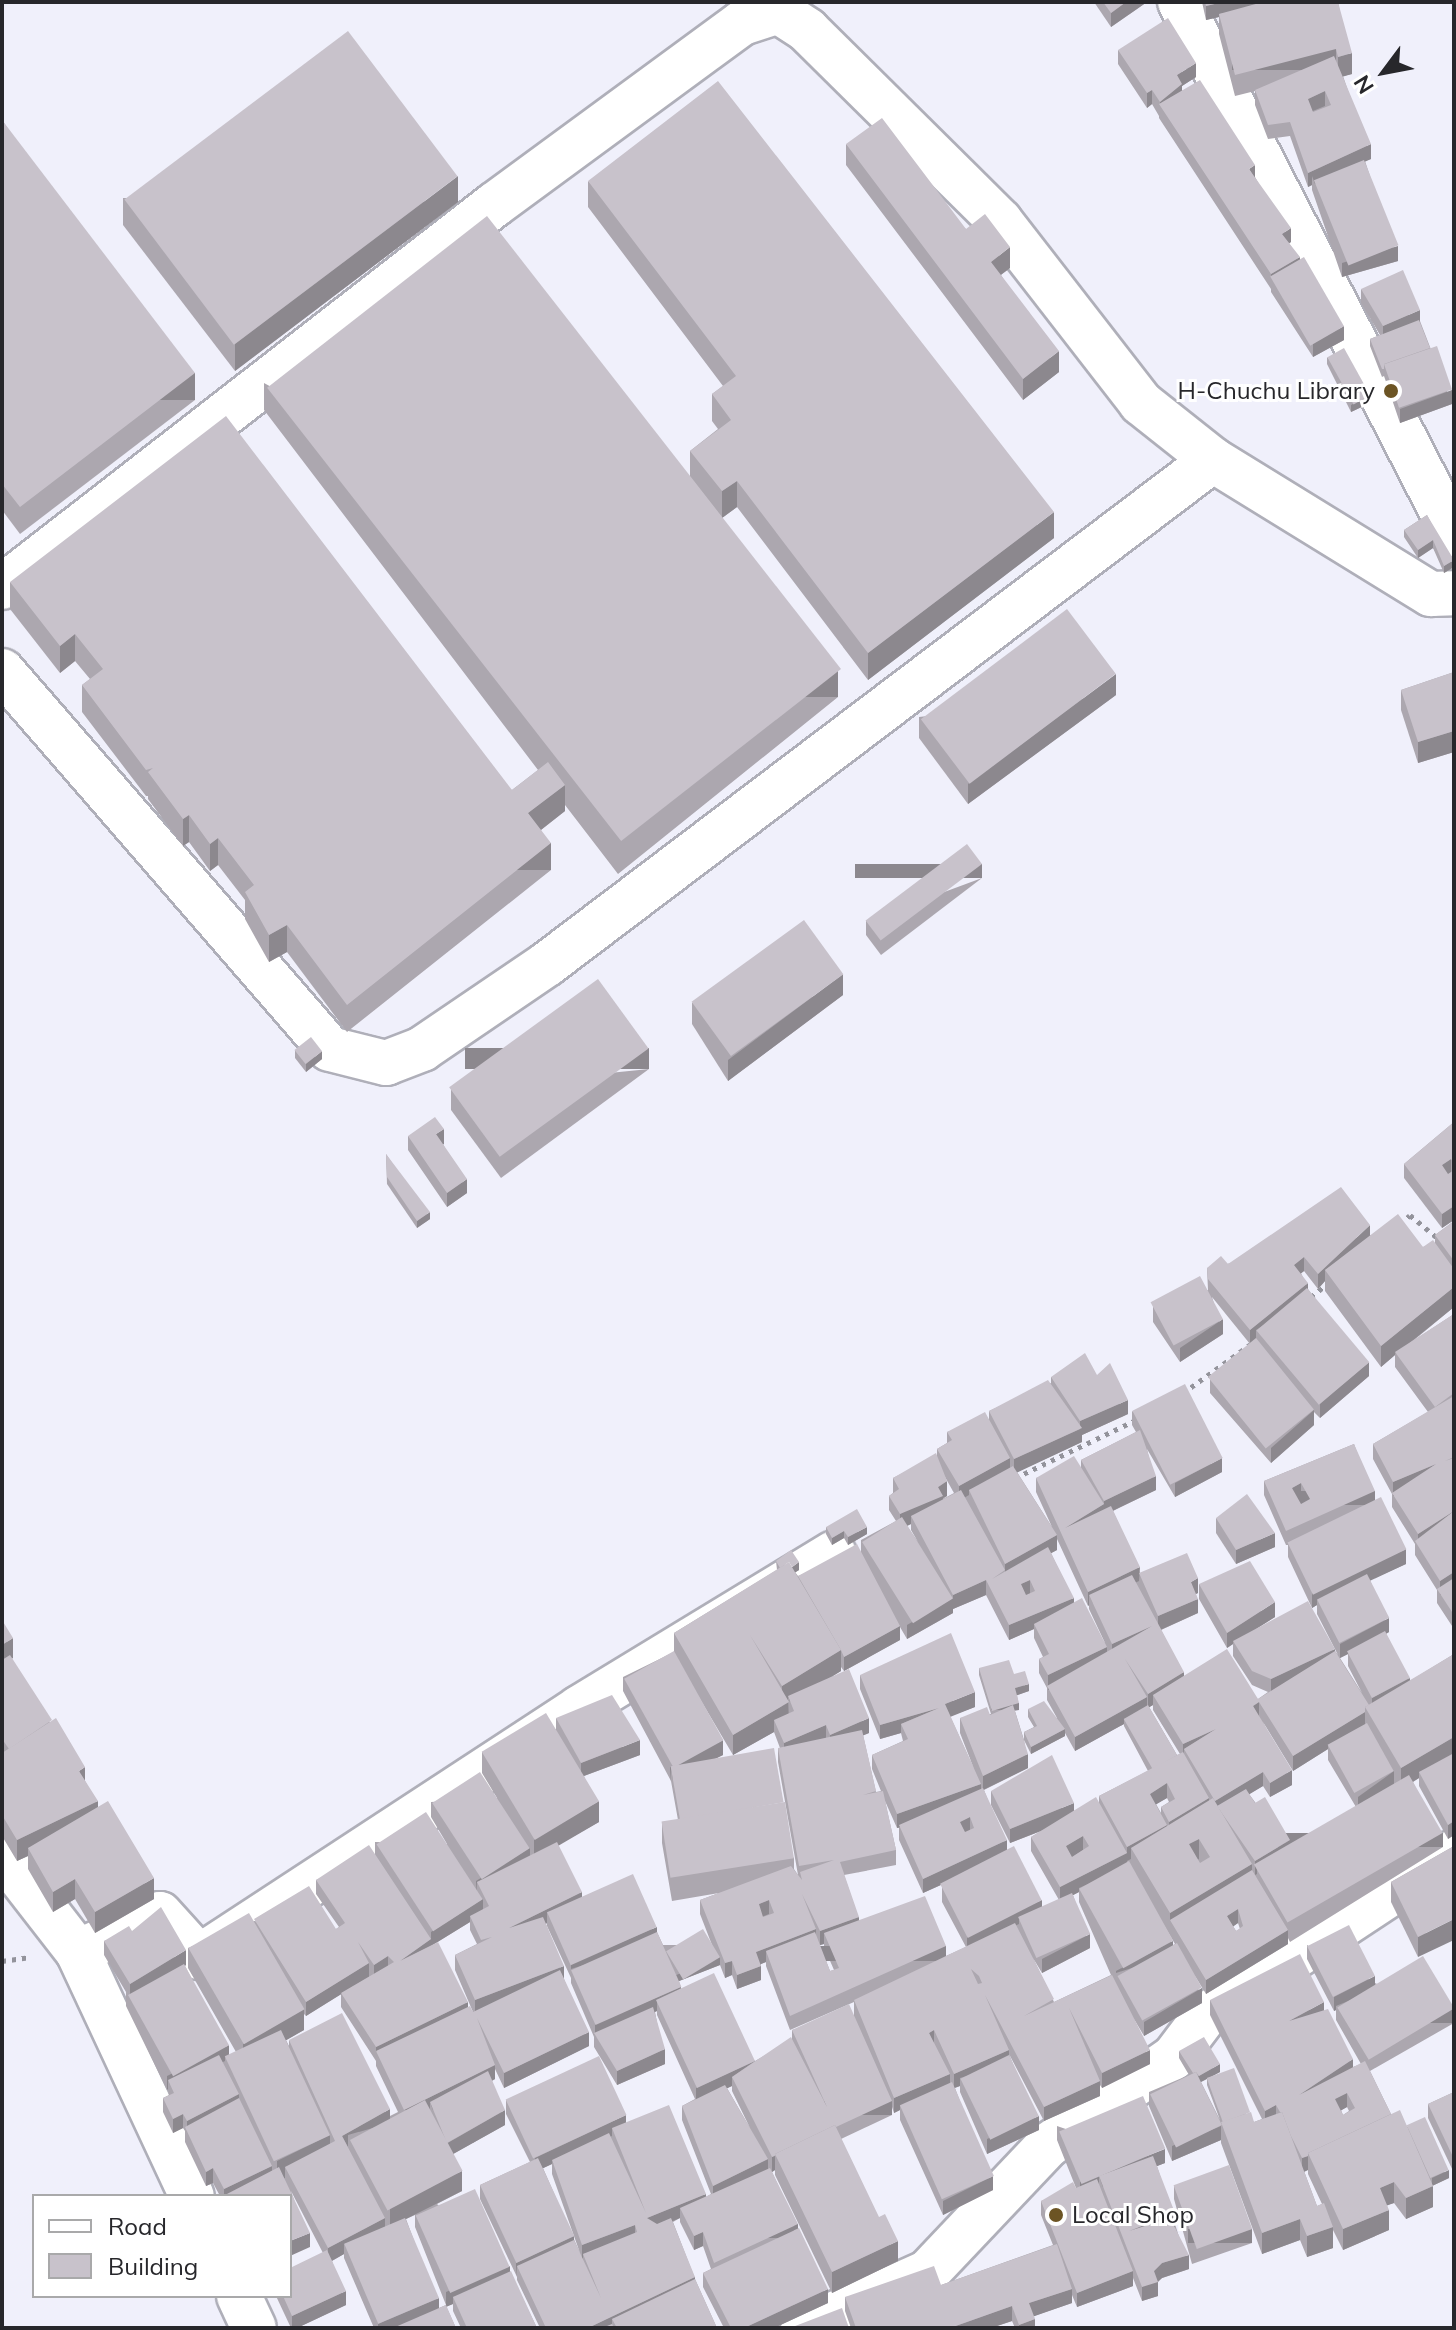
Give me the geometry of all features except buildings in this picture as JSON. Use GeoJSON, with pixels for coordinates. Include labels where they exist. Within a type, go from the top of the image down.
{"type":"FeatureCollection","features":[{"type":"Feature","properties":{"kind":"street"},"geometry":{"type":"LineString","coordinates":[[1180,2],[1454,535]]}},
{"type":"Feature","properties":{"kind":"street"},"geometry":{"type":"LineString","coordinates":[[2,587],[494,205],[742,23],[778,11],[807,30],[1000,221],[1141,403],[1213,460],[1431,594],[1454,593]]}},
{"type":"Feature","properties":{"kind":"street"},"geometry":{"type":"LineString","coordinates":[[2,671],[330,1049],[386,1063],[422,1049],[547,964],[1213,460]]}},
{"type":"Feature","properties":{"kind":"street"},"geometry":{"type":"LineString","coordinates":[[78,1952],[160,1914],[199,1957],[579,1708],[834,1553]]}},
{"type":"Feature","properties":{"kind":"street"},"geometry":{"type":"LineString","coordinates":[[803,2328],[928,2272],[1047,2146],[1174,2057],[1205,2016],[1454,1852]]}},
{"type":"Feature","properties":{"kind":"street"},"geometry":{"type":"LineString","coordinates":[[2,1854],[78,1952],[191,2194]]}},
{"type":"Feature","properties":{"kind":"street"},"geometry":{"type":"LineString","coordinates":[[240,2298],[254,2328]]}},
{"type":"Feature","properties":{"kind":"path"},"geometry":{"type":"LineString","coordinates":[[1387,1234],[1410,1215],[1438,1239],[1446,1234]]}},
{"type":"Feature","properties":{"kind":"path"},"geometry":{"type":"LineString","coordinates":[[1305,1302],[1340,1273]]}},
{"type":"Feature","properties":{"kind":"path"},"geometry":{"type":"LineString","coordinates":[[1173,1400],[1257,1339]]}},
{"type":"Feature","properties":{"kind":"path"},"geometry":{"type":"LineString","coordinates":[[999,1485],[1147,1414]]}},
{"type":"Feature","properties":{"kind":"place","name":"H-Chuchu Library"},"geometry":{"type":"Point","coordinates":[1391,391]}},
{"type":"Feature","properties":{"kind":"place","name":"Local Shop"},"geometry":{"type":"Point","coordinates":[1056,2215]}}]}
